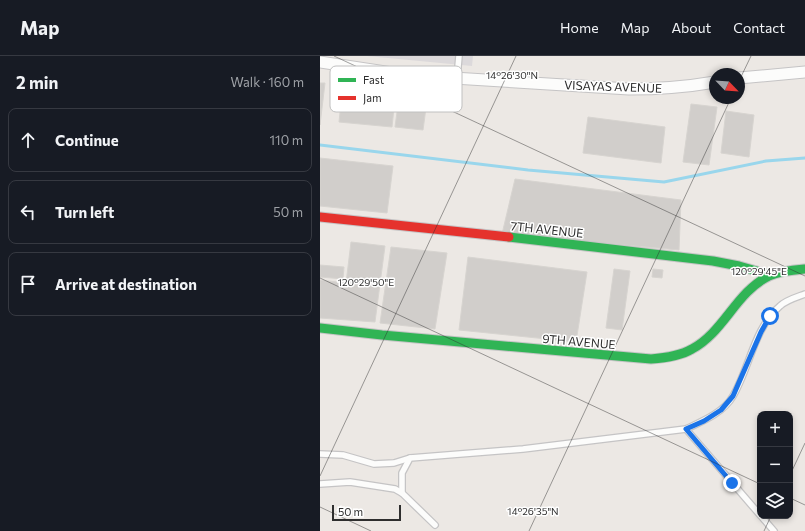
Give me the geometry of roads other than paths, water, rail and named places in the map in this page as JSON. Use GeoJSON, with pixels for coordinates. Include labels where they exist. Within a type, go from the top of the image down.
{"type":"FeatureCollection","features":[{"type":"Feature","properties":{"kind":"street","name":"VISAYAS AVENUE"},"geometry":{"type":"LineString","coordinates":[[320,62],[346,66]]}},
{"type":"Feature","properties":{"kind":"street"},"geometry":{"type":"LineString","coordinates":[[745,77],[805,72]]}},
{"type":"Feature","properties":{"kind":"street","name":"VISAYAS AVENUE"},"geometry":{"type":"LineString","coordinates":[[462,78],[629,89],[685,87],[709,83]]}},
{"type":"Feature","properties":{"kind":"street","name":"7TH AVENUE"},"geometry":{"type":"LineString","coordinates":[[320,217],[713,261],[739,266],[770,275]]}},
{"type":"Feature","properties":{"kind":"street","name":"9TH AVENUE"},"geometry":{"type":"LineString","coordinates":[[320,328],[651,359],[667,358],[697,347],[712,334],[746,293],[757,283],[770,275],[790,270],[805,269]]}},
{"type":"Feature","properties":{"kind":"lane"},"geometry":{"type":"LineString","coordinates":[[458,66],[459,56]]}},
{"type":"Feature","properties":{"kind":"lane"},"geometry":{"type":"LineString","coordinates":[[320,454],[344,454],[374,464],[394,463],[410,458],[523,449],[686,429],[704,421],[721,410],[729,401],[733,396],[761,332],[770,316],[781,305],[805,294]]}},
{"type":"Feature","properties":{"kind":"lane"},"geometry":{"type":"LineString","coordinates":[[686,429],[757,512]]}},
{"type":"Feature","properties":{"kind":"lane"},"geometry":{"type":"LineString","coordinates":[[402,493],[402,473],[410,458]]}},
{"type":"Feature","properties":{"kind":"lane"},"geometry":{"type":"LineString","coordinates":[[320,484],[350,482],[395,489],[402,493],[435,525]]}},
{"type":"Feature","properties":{"kind":"lane"},"geometry":{"type":"LineString","coordinates":[[763,519],[774,531]]}},
{"type":"Feature","properties":{"kind":"waterway"},"geometry":{"type":"LineString","coordinates":[[320,145],[528,170],[664,182],[766,161],[805,158]]}}]}
